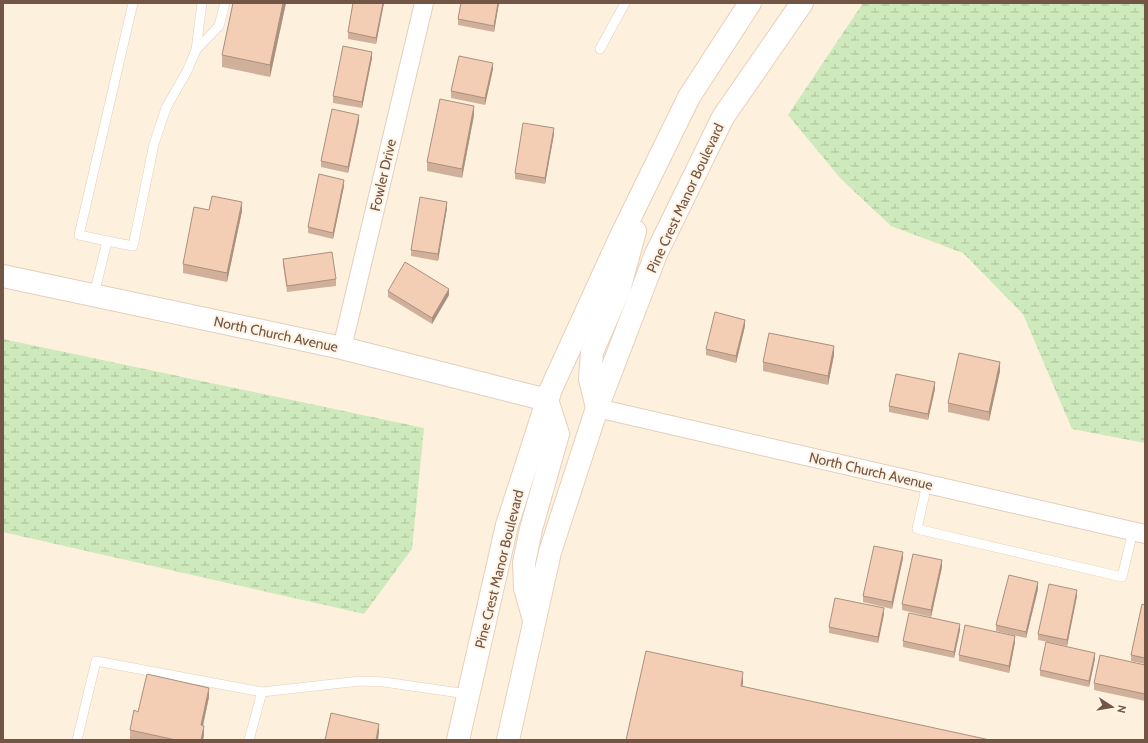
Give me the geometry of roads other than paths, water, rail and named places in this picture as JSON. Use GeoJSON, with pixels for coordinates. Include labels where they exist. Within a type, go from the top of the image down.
{"type":"FeatureCollection","features":[{"type":"Feature","properties":{"kind":"main road","name":"Pine Crest Manor Boulevard"},"geometry":{"type":"LineString","coordinates":[[458,740],[467,694],[507,526],[547,400],[644,189],[689,97],[750,3]]}},
{"type":"Feature","properties":{"kind":"main road","name":"Pine Crest Manor Boulevard"},"geometry":{"type":"LineString","coordinates":[[508,740],[550,552],[597,408],[656,254],[723,117],[802,3]]}},
{"type":"Feature","properties":{"kind":"main road","name":"Pine Crest Manor Boulevard"},"geometry":{"type":"LineString","coordinates":[[597,408],[590,379],[592,352],[619,290],[644,189]]}},
{"type":"Feature","properties":{"kind":"main road","name":"North Church Avenue"},"geometry":{"type":"LineString","coordinates":[[3,276],[342,348],[547,400]]}},
{"type":"Feature","properties":{"kind":"main road","name":"Pine Crest Manor Boulevard"},"geometry":{"type":"LineString","coordinates":[[535,621],[525,588],[524,563],[531,529],[558,434],[547,400]]}},
{"type":"Feature","properties":{"kind":"street","name":"Fowler Drive"},"geometry":{"type":"LineString","coordinates":[[342,348],[424,3]]}},
{"type":"Feature","properties":{"kind":"street","name":"North Church Avenue"},"geometry":{"type":"LineString","coordinates":[[597,408],[1139,532]]}},
{"type":"Feature","properties":{"kind":"lane"},"geometry":{"type":"LineString","coordinates":[[133,3],[79,235],[133,246],[156,137],[166,108],[188,71],[196,50],[202,3]]}},
{"type":"Feature","properties":{"kind":"lane"},"geometry":{"type":"LineString","coordinates":[[196,50],[219,26],[226,3]]}},
{"type":"Feature","properties":{"kind":"lane"},"geometry":{"type":"LineString","coordinates":[[600,49],[625,3]]}},
{"type":"Feature","properties":{"kind":"lane"},"geometry":{"type":"LineString","coordinates":[[94,295],[108,241]]}},
{"type":"Feature","properties":{"kind":"lane"},"geometry":{"type":"LineString","coordinates":[[927,484],[917,529],[1122,577],[1139,532]]}},
{"type":"Feature","properties":{"kind":"lane"},"geometry":{"type":"LineString","coordinates":[[77,740],[96,661],[262,692],[360,681],[384,682],[467,694]]}},
{"type":"Feature","properties":{"kind":"lane"},"geometry":{"type":"LineString","coordinates":[[249,740],[262,692]]}}]}
